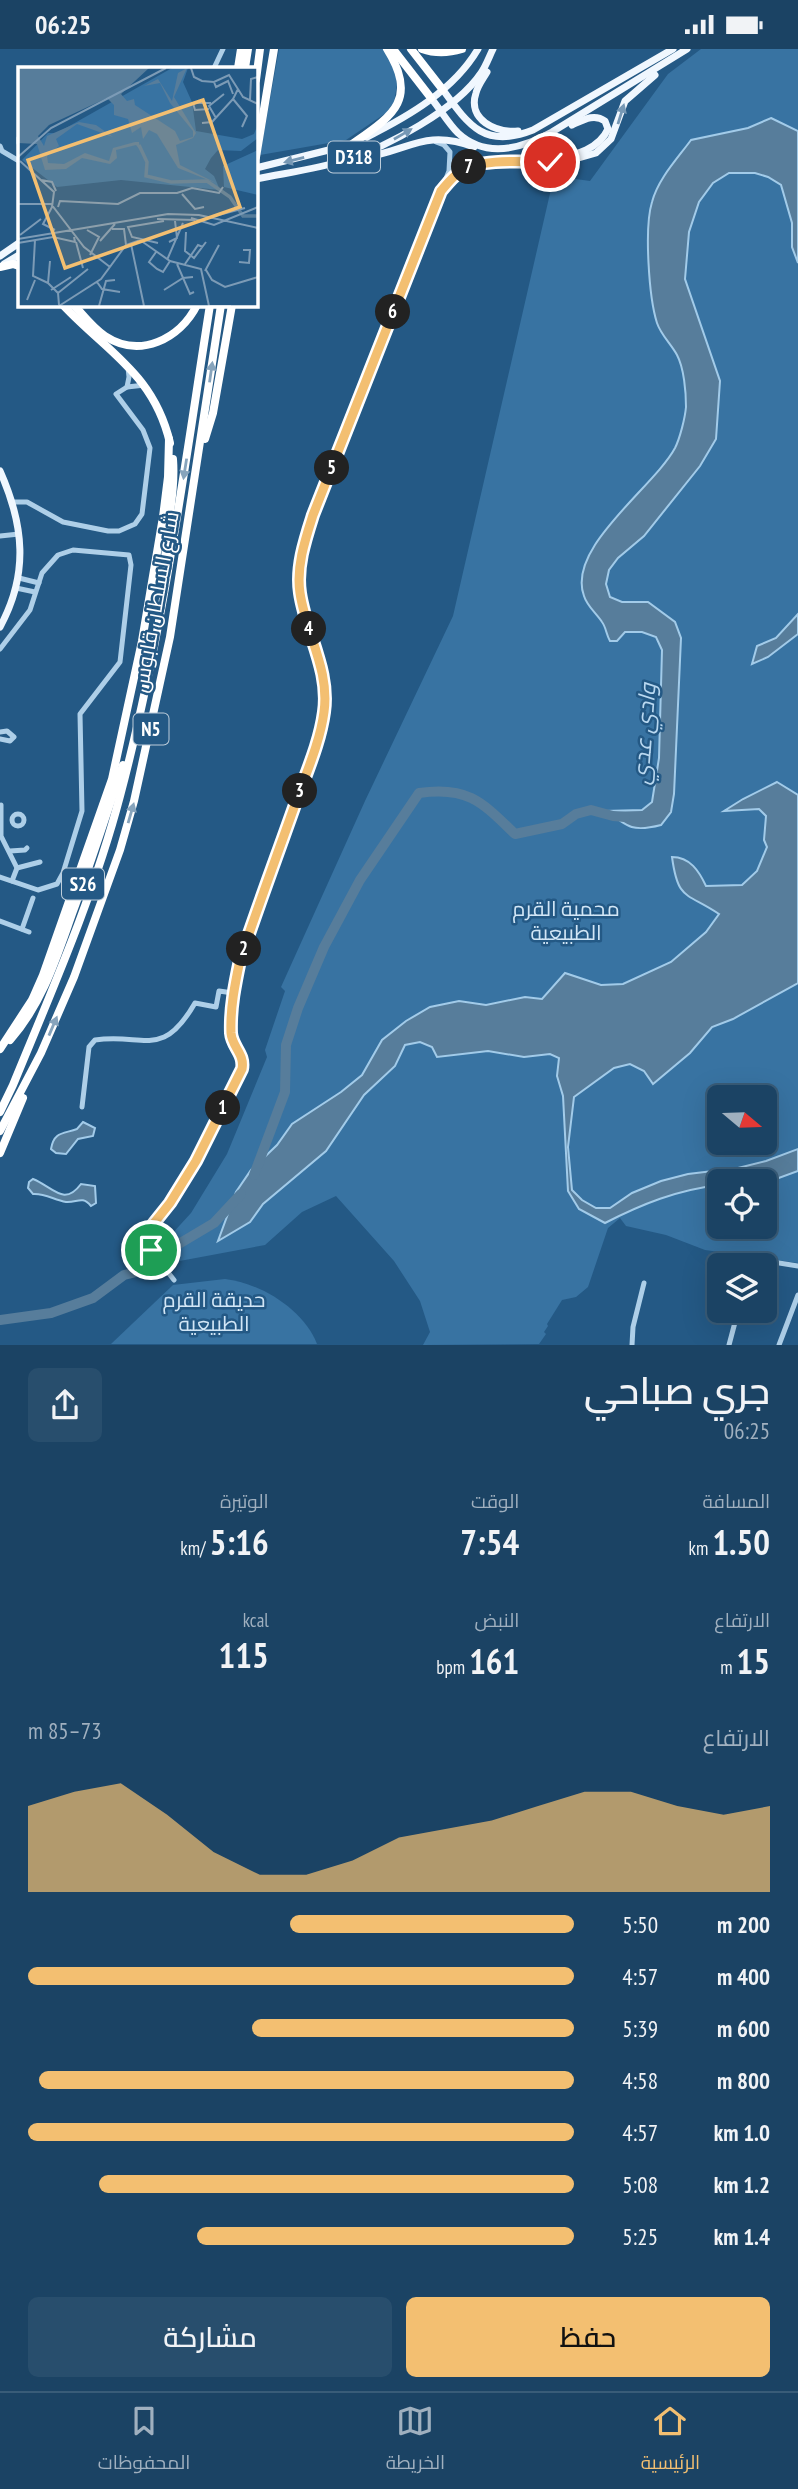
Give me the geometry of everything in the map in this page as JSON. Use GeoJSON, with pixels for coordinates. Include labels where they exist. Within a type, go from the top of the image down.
{"type":"FeatureCollection","features":[{"type":"Feature","properties":{"kind":"highway"},"geometry":{"type":"LineString","coordinates":[[238,67],[242,49]]}},
{"type":"Feature","properties":{"kind":"highway"},"geometry":{"type":"LineString","coordinates":[[245,67],[248,49]]}},
{"type":"Feature","properties":{"kind":"highway"},"geometry":{"type":"LineString","coordinates":[[257,72],[260,49]]}},
{"type":"Feature","properties":{"kind":"highway"},"geometry":{"type":"LineString","coordinates":[[257,151],[274,49]]}},
{"type":"Feature","properties":{"kind":"highway"},"geometry":{"type":"LineString","coordinates":[[348,147],[388,118],[398,103],[400,76],[387,49]]}},
{"type":"Feature","properties":{"kind":"highway"},"geometry":{"type":"LineString","coordinates":[[393,49],[431,98]]}},
{"type":"Feature","properties":{"kind":"highway"},"geometry":{"type":"LineString","coordinates":[[411,49],[443,90]]}},
{"type":"Feature","properties":{"kind":"highway"},"geometry":{"type":"LineString","coordinates":[[422,49],[447,53],[462,49]]}},
{"type":"Feature","properties":{"kind":"highway"},"geometry":{"type":"LineString","coordinates":[[0,267],[18,266]]}},
{"type":"Feature","properties":{"kind":"highway"},"geometry":{"type":"LineString","coordinates":[[64,306],[127,364],[156,402],[169,439],[174,471],[164,557],[165,591]]}},
{"type":"Feature","properties":{"kind":"highway"},"geometry":{"type":"LineString","coordinates":[[75,306],[108,338],[142,345],[174,335],[190,319],[196,306]]}},
{"type":"Feature","properties":{"kind":"highway","name":"شارع السلطان قابوس"},"geometry":{"type":"LineString","coordinates":[[0,1112],[34,1034],[102,857],[120,797],[165,591],[210,306]]}},
{"type":"Feature","properties":{"kind":"highway","name":"شارع السلطان قابوس"},"geometry":{"type":"LineString","coordinates":[[0,1131],[41,1053],[92,931],[120,851],[134,800],[170,637],[221,306]]}},
{"type":"Feature","properties":{"kind":"highway"},"geometry":{"type":"LineString","coordinates":[[198,465],[213,413],[232,306]]}},
{"type":"Feature","properties":{"kind":"highway"},"geometry":{"type":"LineString","coordinates":[[0,1050],[32,1000],[43,975],[112,779],[142,641],[166,491],[169,439]]}},
{"type":"Feature","properties":{"kind":"highway","name":"S26"},"geometry":{"type":"LineString","coordinates":[[0,1050],[20,1029],[47,984],[81,891],[142,706]]}},
{"type":"Feature","properties":{"kind":"highway"},"geometry":{"type":"LineString","coordinates":[[0,1153],[41,1053]]}},
{"type":"Feature","properties":{"kind":"main road","name":"D318"},"geometry":{"type":"LineString","coordinates":[[257,168],[348,147],[443,90],[459,76],[478,49]]}},
{"type":"Feature","properties":{"kind":"main road","name":"D318"},"geometry":{"type":"LineString","coordinates":[[257,179],[346,160],[388,142],[453,103],[481,73],[494,49]]}},
{"type":"Feature","properties":{"kind":"main road"},"geometry":{"type":"LineString","coordinates":[[494,49],[489,68],[475,95],[475,108],[483,122],[493,128],[504,132],[533,130]]}},
{"type":"Feature","properties":{"kind":"main road"},"geometry":{"type":"LineString","coordinates":[[443,90],[473,128],[492,137],[520,135],[673,49]]}},
{"type":"Feature","properties":{"kind":"main road"},"geometry":{"type":"LineString","coordinates":[[346,160],[442,138],[486,150],[526,146],[687,49]]}},
{"type":"Feature","properties":{"kind":"main road"},"geometry":{"type":"LineString","coordinates":[[528,162],[568,161],[596,153],[611,138],[625,101],[673,58]]}},
{"type":"Feature","properties":{"kind":"main road"},"geometry":{"type":"LineString","coordinates":[[431,98],[461,136],[487,147],[505,149]]}},
{"type":"Feature","properties":{"kind":"main road"},"geometry":{"type":"LineString","coordinates":[[528,162],[569,156],[590,148],[602,139],[607,132],[607,125],[603,119],[595,117],[552,132]]}},
{"type":"Feature","properties":{"kind":"main road"},"geometry":{"type":"LineString","coordinates":[[0,256],[18,245]]}},
{"type":"Feature","properties":{"kind":"main road"},"geometry":{"type":"LineString","coordinates":[[0,267],[18,256]]}},
{"type":"Feature","properties":{"kind":"main road"},"geometry":{"type":"LineString","coordinates":[[0,471],[13,502],[19,534],[19,578],[10,608],[0,627]]}},
{"type":"Feature","properties":{"kind":"street"},"geometry":{"type":"LineString","coordinates":[[215,67],[223,49]]}},
{"type":"Feature","properties":{"kind":"street"},"geometry":{"type":"LineString","coordinates":[[174,1280],[142,1238],[170,1203],[196,1161],[242,1069],[242,1056],[231,1034],[233,993],[240,960],[324,713],[326,688],[321,664],[299,593],[303,544],[451,166],[450,152],[439,142],[416,142]]}},
{"type":"Feature","properties":{"kind":"street"},"geometry":{"type":"LineString","coordinates":[[1,150],[18,160]]}},
{"type":"Feature","properties":{"kind":"street"},"geometry":{"type":"LineString","coordinates":[[441,191],[459,171],[471,166],[528,162]]}},
{"type":"Feature","properties":{"kind":"street"},"geometry":{"type":"LineString","coordinates":[[127,364],[127,387]]}},
{"type":"Feature","properties":{"kind":"street"},"geometry":{"type":"LineString","coordinates":[[13,502],[27,502],[63,522],[108,531],[119,531],[135,524],[142,514],[150,448],[143,430],[116,394],[127,387],[145,385]]}},
{"type":"Feature","properties":{"kind":"street"},"geometry":{"type":"LineString","coordinates":[[0,536],[19,534]]}},
{"type":"Feature","properties":{"kind":"street"},"geometry":{"type":"LineString","coordinates":[[0,649],[30,610],[38,583],[49,564],[68,550],[124,553],[131,559],[120,662],[80,714],[82,811],[63,873],[57,884],[38,890],[0,877]]}},
{"type":"Feature","properties":{"kind":"street"},"geometry":{"type":"LineString","coordinates":[[19,578],[38,583]]}},
{"type":"Feature","properties":{"kind":"street"},"geometry":{"type":"LineString","coordinates":[[16,588],[35,592]]}},
{"type":"Feature","properties":{"kind":"street"},"geometry":{"type":"LineString","coordinates":[[0,732],[7,731],[14,737],[10,741],[0,739]]}},
{"type":"Feature","properties":{"kind":"street"},"geometry":{"type":"LineString","coordinates":[[0,805],[1,836],[17,867],[12,881]]}},
{"type":"Feature","properties":{"kind":"street"},"geometry":{"type":"LineString","coordinates":[[0,805],[15,815]]}},
{"type":"Feature","properties":{"kind":"street"},"geometry":{"type":"LineString","coordinates":[[10,851],[27,848]]}},
{"type":"Feature","properties":{"kind":"street"},"geometry":{"type":"LineString","coordinates":[[17,867],[40,862]]}},
{"type":"Feature","properties":{"kind":"street"},"geometry":{"type":"LineString","coordinates":[[22,929],[33,898]]}},
{"type":"Feature","properties":{"kind":"street"},"geometry":{"type":"LineString","coordinates":[[0,921],[29,932]]}},
{"type":"Feature","properties":{"kind":"street"},"geometry":{"type":"LineString","coordinates":[[82,1107],[89,1047],[95,1040],[156,1041],[176,1030],[195,1003],[216,1007],[219,991],[233,993]]}},
{"type":"Feature","properties":{"kind":"street"},"geometry":{"type":"LineString","coordinates":[[777,1263],[798,1266]]}},
{"type":"Feature","properties":{"kind":"street"},"geometry":{"type":"LineString","coordinates":[[632,1345],[633,1327],[644,1283]]}},
{"type":"Feature","properties":{"kind":"street"},"geometry":{"type":"LineString","coordinates":[[779,1345],[798,1295]]}},
{"type":"Feature","properties":{"kind":"street"},"geometry":{"type":"LineString","coordinates":[[729,1345],[735,1323]]}},
{"type":"Feature","properties":{"kind":"green space"},"geometry":{"type":"Polygon","coordinates":[[[279,49],[383,49],[395,69],[397,85],[394,102],[386,113],[346,140],[260,155],[279,49]]]}},
{"type":"Feature","properties":{"kind":"green space","name":"محمية القرم الطبيعية"},"geometry":{"type":"Polygon","coordinates":[[[701,49],[798,49],[798,1263],[777,1260],[777,1253],[726,1253],[705,1250],[666,1235],[626,1226],[620,1218],[608,1228],[588,1287],[576,1297],[562,1300],[547,1324],[544,1332],[546,1334],[539,1344],[423,1345],[430,1332],[420,1301],[394,1261],[336,1196],[302,1212],[265,1245],[169,1263],[159,1248],[191,1213],[227,1154],[267,1057],[265,1050],[285,991],[281,987],[453,616],[554,176],[590,181],[668,74],[701,49]]]}},
{"type":"Feature","properties":{"kind":"green space","name":"حديقة القرم الطبيعية"},"geometry":{"type":"Polygon","coordinates":[[[225,1279],[253,1286],[280,1300],[302,1320],[317,1344],[111,1344],[173,1285],[225,1279]]]}},
{"type":"Feature","properties":{"kind":"shaded area"},"geometry":{"type":"Polygon","coordinates":[[[771,118],[798,131],[798,263],[792,247],[792,223],[781,185],[755,173],[729,173],[713,183],[699,202],[689,232],[685,279],[720,381],[716,439],[700,466],[644,536],[618,558],[609,570],[606,584],[610,597],[622,602],[648,602],[675,622],[681,638],[671,812],[661,825],[632,827],[607,811],[642,810],[652,802],[659,758],[662,650],[656,637],[642,632],[625,632],[617,641],[610,641],[603,624],[585,600],[582,577],[599,538],[675,448],[685,417],[686,394],[681,367],[677,355],[659,327],[654,312],[648,263],[648,228],[652,202],[668,169],[691,140],[748,128],[771,118]]]}},
{"type":"Feature","properties":{"kind":"shaded area"},"geometry":{"type":"Polygon","coordinates":[[[798,614],[798,634],[768,657],[752,664],[757,646],[776,638],[798,614]]]}},
{"type":"Feature","properties":{"kind":"shaded area"},"geometry":{"type":"Polygon","coordinates":[[[777,782],[798,795],[798,983],[733,1019],[712,1027],[690,1053],[653,1084],[644,1071],[630,1064],[614,1068],[574,1097],[568,1147],[572,1190],[596,1208],[610,1208],[632,1193],[688,1174],[707,1172],[707,1187],[660,1199],[605,1223],[579,1209],[568,1191],[563,1096],[557,1076],[559,1058],[550,1054],[524,1057],[488,1051],[437,1057],[432,1047],[420,1042],[405,1045],[395,1066],[364,1095],[326,1151],[263,1204],[250,1222],[218,1241],[236,1192],[251,1170],[277,1145],[292,1124],[362,1075],[382,1040],[406,1021],[430,1007],[459,1001],[486,1005],[525,997],[542,999],[565,973],[601,985],[623,984],[671,962],[706,932],[719,914],[685,894],[677,881],[672,857],[684,859],[693,866],[706,886],[742,885],[757,871],[767,847],[764,840],[766,816],[759,809],[724,811],[777,782]]]}},
{"type":"Feature","properties":{"kind":"shaded area"},"geometry":{"type":"Polygon","coordinates":[[[83,1122],[95,1128],[93,1136],[78,1139],[66,1154],[56,1153],[51,1149],[57,1136],[77,1129],[83,1122]]]}},
{"type":"Feature","properties":{"kind":"shaded area"},"geometry":{"type":"Polygon","coordinates":[[[798,1149],[798,1171],[777,1179],[777,1169],[730,1169],[766,1161],[798,1149]]]}},
{"type":"Feature","properties":{"kind":"shaded area"},"geometry":{"type":"Polygon","coordinates":[[[33,1179],[64,1195],[75,1191],[81,1184],[95,1186],[96,1203],[91,1206],[82,1200],[66,1202],[33,1194],[28,1188],[33,1179]]]}},
{"type":"Feature","properties":{"kind":"waterway","name":"وادي عدي"},"geometry":{"type":"LineString","coordinates":[[254,1175],[285,1092],[286,1045],[298,1008],[324,947],[360,880],[419,793],[436,791],[462,794],[483,805],[515,834],[562,824],[576,814],[591,810],[625,817]]}},
{"type":"Feature","properties":{"kind":"waterway","name":"وادي عدي"},"geometry":{"type":"LineString","coordinates":[[0,1320],[51,1313],[93,1298],[124,1275],[149,1269],[172,1248],[214,1223],[241,1194]]}},
{"type":"Feature","properties":{"kind":"route"},"geometry":{"type":"LineString","coordinates":[[151,1250],[142,1238],[170,1203],[196,1161],[242,1069],[242,1056],[231,1034],[233,993],[240,960],[324,713],[326,688],[299,593],[303,544],[313,515],[441,191],[459,171],[471,166],[550,162]]}}]}
